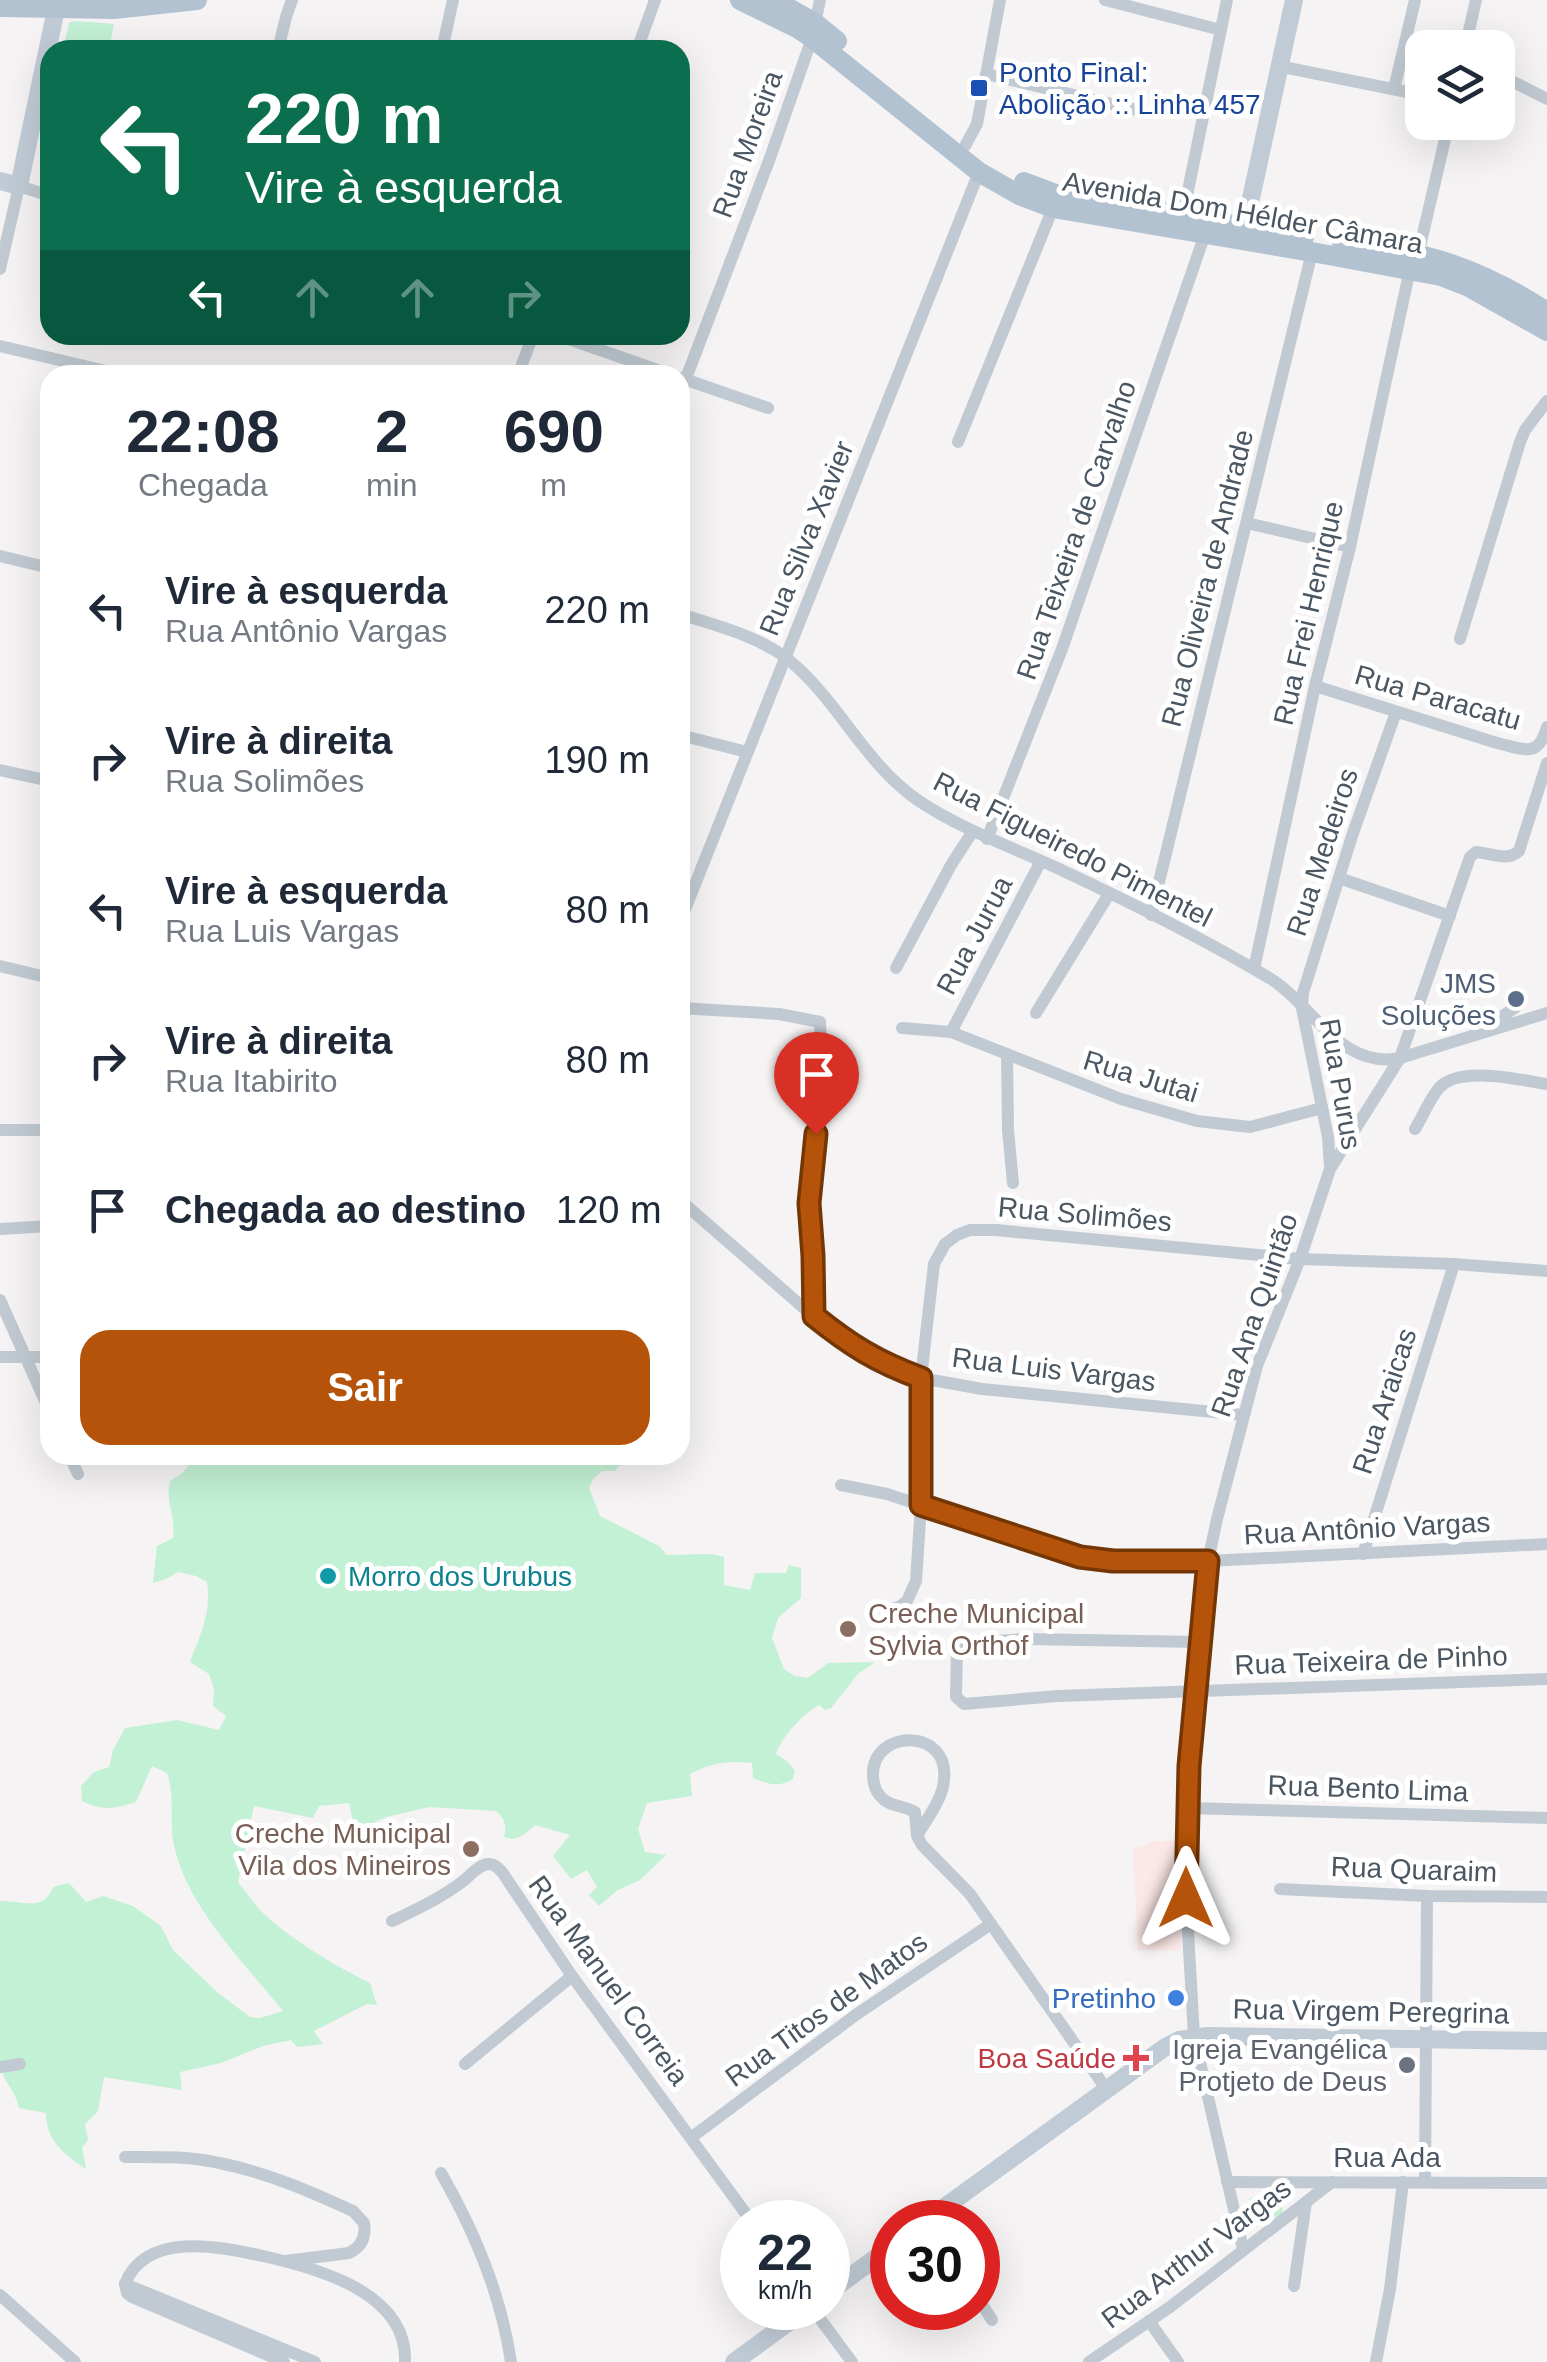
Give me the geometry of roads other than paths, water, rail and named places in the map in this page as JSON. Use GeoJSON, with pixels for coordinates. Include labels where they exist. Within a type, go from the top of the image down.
{"type":"FeatureCollection","features":[{"type":"Feature","properties":{"kind":"main road"},"geometry":{"type":"LineString","coordinates":[[0,7],[197,0]]}},
{"type":"Feature","properties":{"kind":"main road","name":"Avenida Dom Hélder Câmara"},"geometry":{"type":"LineString","coordinates":[[740,0],[797,28],[813,31],[980,172],[1021,196],[1053,208],[1205,234],[1246,234],[1414,262],[1543,316]]}},
{"type":"Feature","properties":{"kind":"main road","name":"Avenida Dom Hélder Câmara"},"geometry":{"type":"LineString","coordinates":[[774,0],[965,146],[1025,183],[1056,194],[1183,215],[1312,252],[1414,262]]}},
{"type":"Feature","properties":{"kind":"street"},"geometry":{"type":"LineString","coordinates":[[278,0],[286,17]]}},
{"type":"Feature","properties":{"kind":"street"},"geometry":{"type":"LineString","coordinates":[[280,40],[292,0]]}},
{"type":"Feature","properties":{"kind":"street"},"geometry":{"type":"LineString","coordinates":[[444,40],[452,0]]}},
{"type":"Feature","properties":{"kind":"street"},"geometry":{"type":"LineString","coordinates":[[641,40],[656,0]]}},
{"type":"Feature","properties":{"kind":"street","name":"Rua Moreira"},"geometry":{"type":"LineString","coordinates":[[684,365],[770,158],[820,0]]}},
{"type":"Feature","properties":{"kind":"street"},"geometry":{"type":"LineString","coordinates":[[965,146],[976,124],[1000,0]]}},
{"type":"Feature","properties":{"kind":"street"},"geometry":{"type":"LineString","coordinates":[[1105,0],[1221,30]]}},
{"type":"Feature","properties":{"kind":"street"},"geometry":{"type":"LineString","coordinates":[[1183,215],[1227,0]]}},
{"type":"Feature","properties":{"kind":"street"},"geometry":{"type":"LineString","coordinates":[[1246,234],[1294,0]]}},
{"type":"Feature","properties":{"kind":"street"},"geometry":{"type":"LineString","coordinates":[[1394,90],[1415,0]]}},
{"type":"Feature","properties":{"kind":"street"},"geometry":{"type":"LineString","coordinates":[[1469,30],[1476,0]]}},
{"type":"Feature","properties":{"kind":"street"},"geometry":{"type":"LineString","coordinates":[[45,40],[54,4]]}},
{"type":"Feature","properties":{"kind":"street"},"geometry":{"type":"LineString","coordinates":[[0,269],[9,184],[40,60]]}},
{"type":"Feature","properties":{"kind":"street"},"geometry":{"type":"LineString","coordinates":[[1278,66],[1405,92]]}},
{"type":"Feature","properties":{"kind":"street"},"geometry":{"type":"LineString","coordinates":[[986,74],[1145,112]]}},
{"type":"Feature","properties":{"kind":"street"},"geometry":{"type":"LineString","coordinates":[[1515,83],[1547,99]]}},
{"type":"Feature","properties":{"kind":"street","name":"Rua Frei Henrique"},"geometry":{"type":"LineString","coordinates":[[1254,969],[1315,686],[1444,140]]}},
{"type":"Feature","properties":{"kind":"street","name":"Rua Silva Xavier"},"geometry":{"type":"LineString","coordinates":[[690,897],[980,172]]}},
{"type":"Feature","properties":{"kind":"street"},"geometry":{"type":"LineString","coordinates":[[9,184],[40,193]]}},
{"type":"Feature","properties":{"kind":"street"},"geometry":{"type":"LineString","coordinates":[[958,442],[1053,208]]}},
{"type":"Feature","properties":{"kind":"street","name":"Rua Teixeira de Carvalho"},"geometry":{"type":"LineString","coordinates":[[988,839],[1062,649],[1205,234]]}},
{"type":"Feature","properties":{"kind":"street","name":"Rua Oliveira de Andrade"},"geometry":{"type":"LineString","coordinates":[[1151,915],[1312,252]]}},
{"type":"Feature","properties":{"kind":"street"},"geometry":{"type":"LineString","coordinates":[[587,345],[644,365]]}},
{"type":"Feature","properties":{"kind":"street"},"geometry":{"type":"LineString","coordinates":[[0,346],[81,365]]}},
{"type":"Feature","properties":{"kind":"street"},"geometry":{"type":"LineString","coordinates":[[690,381],[768,408]]}},
{"type":"Feature","properties":{"kind":"street"},"geometry":{"type":"LineString","coordinates":[[1460,639],[1524,430],[1547,401]]}},
{"type":"Feature","properties":{"kind":"street"},"geometry":{"type":"LineString","coordinates":[[1248,523],[1350,546]]}},
{"type":"Feature","properties":{"kind":"street"},"geometry":{"type":"LineString","coordinates":[[0,556],[40,566]]}},
{"type":"Feature","properties":{"kind":"street","name":"Rua Figueiredo Pimentel"},"geometry":{"type":"LineString","coordinates":[[690,618],[765,645],[785,658],[819,691],[889,776],[921,802],[972,831],[1041,860],[1254,969],[1287,990],[1302,1008],[1367,1058],[1383,1062],[1400,1058],[1547,1014]]}},
{"type":"Feature","properties":{"kind":"street","name":"Rua Paracatu"},"geometry":{"type":"LineString","coordinates":[[1315,686],[1527,750],[1538,748],[1545,732]]}},
{"type":"Feature","properties":{"kind":"street","name":"Rua Medeiros"},"geometry":{"type":"LineString","coordinates":[[1302,1008],[1306,982],[1339,878],[1396,712]]}},
{"type":"Feature","properties":{"kind":"street"},"geometry":{"type":"LineString","coordinates":[[690,738],[747,752]]}},
{"type":"Feature","properties":{"kind":"street","name":"Rua Paracatu"},"geometry":{"type":"LineString","coordinates":[[1450,916],[1470,857],[1476,852],[1504,857],[1516,854],[1522,846],[1547,763]]}},
{"type":"Feature","properties":{"kind":"street"},"geometry":{"type":"LineString","coordinates":[[0,770],[40,779]]}},
{"type":"Feature","properties":{"kind":"street"},"geometry":{"type":"LineString","coordinates":[[896,968],[972,831]]}},
{"type":"Feature","properties":{"kind":"street","name":"Rua Jurua"},"geometry":{"type":"LineString","coordinates":[[952,1032],[1041,860]]}},
{"type":"Feature","properties":{"kind":"street"},"geometry":{"type":"LineString","coordinates":[[1330,1169],[1400,1058],[1450,916],[1339,878]]}},
{"type":"Feature","properties":{"kind":"street"},"geometry":{"type":"LineString","coordinates":[[1036,1013],[1109,894]]}},
{"type":"Feature","properties":{"kind":"street"},"geometry":{"type":"LineString","coordinates":[[0,966],[40,976]]}},
{"type":"Feature","properties":{"kind":"street","name":"Rua Figueiredo Pimentel"},"geometry":{"type":"LineString","coordinates":[[1473,1036],[1516,1007]]}},
{"type":"Feature","properties":{"kind":"street","name":"Rua Purus"},"geometry":{"type":"LineString","coordinates":[[1302,1008],[1330,1151],[1330,1169]]}},
{"type":"Feature","properties":{"kind":"street"},"geometry":{"type":"LineString","coordinates":[[690,1009],[779,1014],[820,1022],[822,1074],[809,1203],[814,1316]]}},
{"type":"Feature","properties":{"kind":"street","name":"Rua Jutai"},"geometry":{"type":"LineString","coordinates":[[902,1028],[952,1032],[1120,1099],[1197,1121],[1250,1126],[1322,1108]]}},
{"type":"Feature","properties":{"kind":"street"},"geometry":{"type":"LineString","coordinates":[[1007,1054],[1013,1183]]}},
{"type":"Feature","properties":{"kind":"street"},"geometry":{"type":"LineString","coordinates":[[1415,1130],[1438,1088],[1452,1078],[1474,1076],[1547,1084]]}},
{"type":"Feature","properties":{"kind":"street"},"geometry":{"type":"LineString","coordinates":[[0,1130],[40,1130]]}},
{"type":"Feature","properties":{"kind":"street","name":"Rua Ana Quintão"},"geometry":{"type":"LineString","coordinates":[[1243,2249],[1194,2036],[1186,1898],[1189,1766],[1208,1561],[1242,1414],[1330,1169]]}},
{"type":"Feature","properties":{"kind":"street","name":"Rua Luis Vargas"},"geometry":{"type":"LineString","coordinates":[[690,1209],[850,1344],[884,1364],[921,1378],[982,1389],[1242,1414]]}},
{"type":"Feature","properties":{"kind":"street"},"geometry":{"type":"LineString","coordinates":[[0,1229],[40,1227]]}},
{"type":"Feature","properties":{"kind":"street","name":"Rua Solimões"},"geometry":{"type":"LineString","coordinates":[[889,1610],[907,1602],[916,1580],[921,1505],[921,1378],[934,1264],[945,1244],[956,1235],[970,1230],[996,1230],[1300,1259],[1547,1271]]}},
{"type":"Feature","properties":{"kind":"street","name":"Rua Araicas"},"geometry":{"type":"LineString","coordinates":[[1362,1554],[1454,1264]]}},
{"type":"Feature","properties":{"kind":"street"},"geometry":{"type":"LineString","coordinates":[[0,1300],[40,1390]]}},
{"type":"Feature","properties":{"kind":"street"},"geometry":{"type":"LineString","coordinates":[[0,1357],[40,1357]]}},
{"type":"Feature","properties":{"kind":"street"},"geometry":{"type":"LineString","coordinates":[[74,1465],[78,1474]]}},
{"type":"Feature","properties":{"kind":"street","name":"Rua Antônio Vargas"},"geometry":{"type":"LineString","coordinates":[[841,1485],[888,1494],[1080,1557],[1113,1561],[1208,1561],[1547,1544]]}},
{"type":"Feature","properties":{"kind":"street","name":"Rua Teixeira de Pinho"},"geometry":{"type":"LineString","coordinates":[[1200,1642],[964,1642],[957,1647],[956,1697],[964,1704],[1197,1690],[1547,1679]]}},
{"type":"Feature","properties":{"kind":"street"},"geometry":{"type":"LineString","coordinates":[[917,1836],[942,1792],[944,1767],[938,1752],[913,1738],[884,1750],[872,1769],[874,1786],[890,1804],[915,1812],[917,1836],[970,1894],[1107,2090]]}},
{"type":"Feature","properties":{"kind":"street","name":"Rua Bento Lima"},"geometry":{"type":"LineString","coordinates":[[1188,1808],[1547,1818]]}},
{"type":"Feature","properties":{"kind":"street","name":"Rua Manuel Correia"},"geometry":{"type":"LineString","coordinates":[[392,1921],[444,1894],[484,1864],[495,1866],[736,2200]]}},
{"type":"Feature","properties":{"kind":"street","name":"Rua Quaraim"},"geometry":{"type":"LineString","coordinates":[[1280,1889],[1547,1897]]}},
{"type":"Feature","properties":{"kind":"street"},"geometry":{"type":"LineString","coordinates":[[1424,2182],[1427,1896]]}},
{"type":"Feature","properties":{"kind":"street","name":"Rua Titos de Matos"},"geometry":{"type":"LineString","coordinates":[[692,2137],[856,2014],[990,1924]]}},
{"type":"Feature","properties":{"kind":"street"},"geometry":{"type":"LineString","coordinates":[[465,2064],[572,1976]]}},
{"type":"Feature","properties":{"kind":"street"},"geometry":{"type":"LineString","coordinates":[[954,2200],[1164,2048],[1194,2036]]}},
{"type":"Feature","properties":{"kind":"street","name":"Rua Virgem Peregrina"},"geometry":{"type":"LineString","coordinates":[[1194,2036],[1547,2041]]}},
{"type":"Feature","properties":{"kind":"street"},"geometry":{"type":"LineString","coordinates":[[0,2066],[20,2064]]}},
{"type":"Feature","properties":{"kind":"street"},"geometry":{"type":"LineString","coordinates":[[125,2157],[188,2158],[260,2172],[352,2210],[364,2222],[364,2237],[349,2253],[286,2262]]}},
{"type":"Feature","properties":{"kind":"street"},"geometry":{"type":"LineString","coordinates":[[441,2173],[470,2226],[492,2282],[510,2362]]}},
{"type":"Feature","properties":{"kind":"street","name":"Rua Ada"},"geometry":{"type":"LineString","coordinates":[[1227,2182],[1547,2183]]}},
{"type":"Feature","properties":{"kind":"street","name":"Rua Arthur Vargas"},"geometry":{"type":"LineString","coordinates":[[1089,2362],[1332,2182]]}},
{"type":"Feature","properties":{"kind":"street"},"geometry":{"type":"LineString","coordinates":[[1376,2362],[1404,2182]]}},
{"type":"Feature","properties":{"kind":"street"},"geometry":{"type":"LineString","coordinates":[[1294,2286],[1306,2202]]}},
{"type":"Feature","properties":{"kind":"street"},"geometry":{"type":"LineString","coordinates":[[316,2362],[132,2297],[125,2289],[129,2274],[141,2262],[162,2252],[210,2246],[286,2262],[346,2281],[378,2303],[392,2319],[402,2339],[405,2362]]}},
{"type":"Feature","properties":{"kind":"street"},"geometry":{"type":"LineString","coordinates":[[0,2295],[75,2362]]}},
{"type":"Feature","properties":{"kind":"street"},"geometry":{"type":"LineString","coordinates":[[1148,2321],[1178,2362]]}},
{"type":"Feature","properties":{"kind":"street"},"geometry":{"type":"LineString","coordinates":[[734,2362],[779,2330]]}},
{"type":"Feature","properties":{"kind":"street"},"geometry":{"type":"LineString","coordinates":[[827,2330],[852,2362]]}},
{"type":"Feature","properties":{"kind":"street"},"geometry":{"type":"LineString","coordinates":[[243,2338],[251,2362]]}},
{"type":"Feature","properties":{"kind":"street"},"geometry":{"type":"LineString","coordinates":[[243,2338],[284,2362]]}},
{"type":"Feature","properties":{"kind":"place","name":"Ponto Final: Abolição :: Linha 457"},"geometry":{"type":"Point","coordinates":[979,88]}},
{"type":"Feature","properties":{"kind":"place","name":"JMS Soluções"},"geometry":{"type":"Point","coordinates":[1516,999]}},
{"type":"Feature","properties":{"kind":"place","name":"Morro dos Urubus"},"geometry":{"type":"Point","coordinates":[328,1576]}},
{"type":"Feature","properties":{"kind":"place","name":"Creche Municipal Sylvia Orthof"},"geometry":{"type":"Point","coordinates":[848,1629]}},
{"type":"Feature","properties":{"kind":"place","name":"Creche Municipal Vila dos Mineiros"},"geometry":{"type":"Point","coordinates":[471,1849]}},
{"type":"Feature","properties":{"kind":"place","name":"Pretinho"},"geometry":{"type":"Point","coordinates":[1176,1998]}},
{"type":"Feature","properties":{"kind":"place","name":"Boa Saúde"},"geometry":{"type":"Point","coordinates":[1136,2058]}},
{"type":"Feature","properties":{"kind":"place","name":"Igreja Evangélica Protjeto de Deus"},"geometry":{"type":"Point","coordinates":[1407,2065]}}]}
